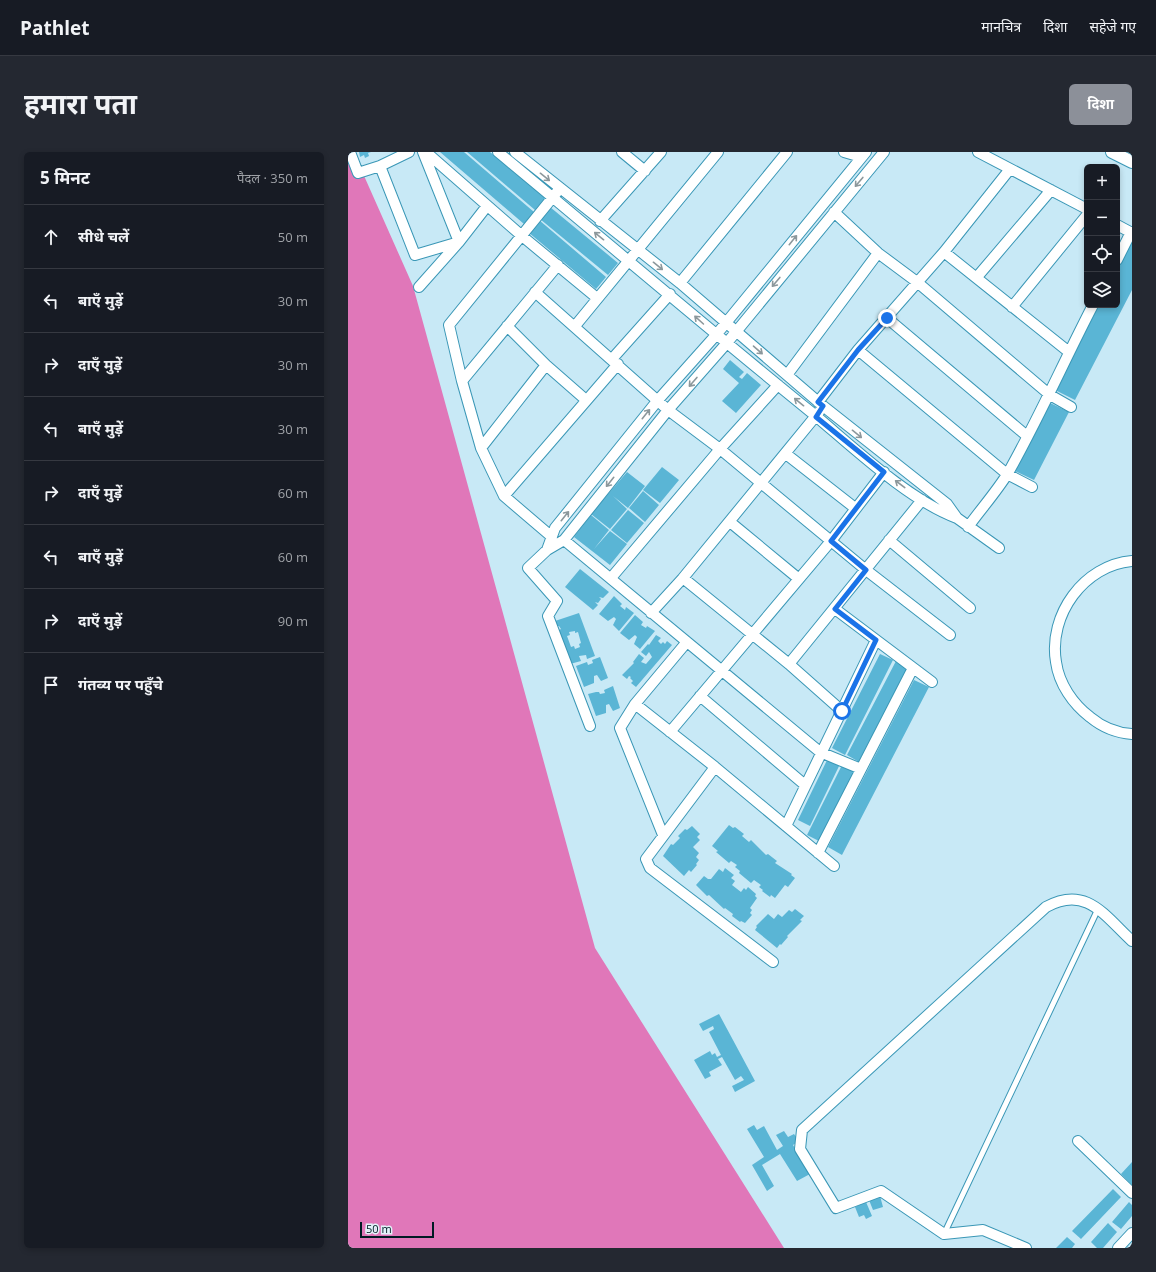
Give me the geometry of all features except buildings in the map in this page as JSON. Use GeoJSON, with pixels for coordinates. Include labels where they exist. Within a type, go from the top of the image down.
{"type":"FeatureCollection","features":[{"type":"Feature","properties":{"kind":"street"},"geometry":{"type":"LineString","coordinates":[[350,152],[358,173],[380,166],[409,152]]}},
{"type":"Feature","properties":{"kind":"street"},"geometry":{"type":"LineString","coordinates":[[422,152],[459,242]]}},
{"type":"Feature","properties":{"kind":"street"},"geometry":{"type":"LineString","coordinates":[[426,152],[522,236],[597,298]]}},
{"type":"Feature","properties":{"kind":"street"},"geometry":{"type":"LineString","coordinates":[[498,152],[670,294],[726,344],[884,472],[922,500],[943,513],[957,518]]}},
{"type":"Feature","properties":{"kind":"street"},"geometry":{"type":"LineString","coordinates":[[515,152],[680,283],[820,404],[946,504],[957,518],[999,548]]}},
{"type":"Feature","properties":{"kind":"street"},"geometry":{"type":"LineString","coordinates":[[622,152],[645,170]]}},
{"type":"Feature","properties":{"kind":"street"},"geometry":{"type":"LineString","coordinates":[[600,221],[660,152]]}},
{"type":"Feature","properties":{"kind":"street"},"geometry":{"type":"LineString","coordinates":[[575,326],[597,298],[630,261],[718,152]]}},
{"type":"Feature","properties":{"kind":"street"},"geometry":{"type":"LineString","coordinates":[[680,283],[787,152]]}},
{"type":"Feature","properties":{"kind":"street"},"geometry":{"type":"LineString","coordinates":[[844,152],[864,155]]}},
{"type":"Feature","properties":{"kind":"street"},"geometry":{"type":"LineString","coordinates":[[590,726],[548,616],[558,601],[528,568],[547,550],[564,540],[668,410],[726,344],[735,331],[884,152]]}},
{"type":"Feature","properties":{"kind":"street"},"geometry":{"type":"LineString","coordinates":[[978,152],[1084,207]]}},
{"type":"Feature","properties":{"kind":"street"},"geometry":{"type":"LineString","coordinates":[[1112,152],[1132,162]]}},
{"type":"Feature","properties":{"kind":"street"},"geometry":{"type":"LineString","coordinates":[[547,550],[555,528],[658,400],[716,335],[725,322],[864,155]]}},
{"type":"Feature","properties":{"kind":"street"},"geometry":{"type":"LineString","coordinates":[[380,166],[415,254],[459,242]]}},
{"type":"Feature","properties":{"kind":"street"},"geometry":{"type":"LineString","coordinates":[[651,613],[683,578],[816,417],[820,404],[858,350],[944,252],[1010,169]]}},
{"type":"Feature","properties":{"kind":"street"},"geometry":{"type":"LineString","coordinates":[[552,537],[504,496],[481,448],[462,381],[449,325],[560,189]]}},
{"type":"Feature","properties":{"kind":"street"},"geometry":{"type":"LineString","coordinates":[[977,277],[1051,190]]}},
{"type":"Feature","properties":{"kind":"street"},"geometry":{"type":"LineString","coordinates":[[419,287],[459,242],[487,206]]}},
{"type":"Feature","properties":{"kind":"street"},"geometry":{"type":"LineString","coordinates":[[834,212],[878,253],[917,282],[1050,395],[1071,407]]}},
{"type":"Feature","properties":{"kind":"street"},"geometry":{"type":"LineString","coordinates":[[1012,308],[1084,219]]}},
{"type":"Feature","properties":{"kind":"street"},"geometry":{"type":"LineString","coordinates":[[1120,226],[1132,232],[1120,254]]}},
{"type":"Feature","properties":{"kind":"street"},"geometry":{"type":"LineString","coordinates":[[944,252],[977,277],[1012,308],[1069,352]]}},
{"type":"Feature","properties":{"kind":"street"},"geometry":{"type":"LineString","coordinates":[[787,375],[878,253]]}},
{"type":"Feature","properties":{"kind":"street"},"geometry":{"type":"LineString","coordinates":[[462,381],[558,265]]}},
{"type":"Feature","properties":{"kind":"street"},"geometry":{"type":"LineString","coordinates":[[535,292],[615,361],[668,410],[720,449],[866,570],[950,635]]}},
{"type":"Feature","properties":{"kind":"street"},"geometry":{"type":"LineString","coordinates":[[504,496],[586,400],[615,361],[670,294]]}},
{"type":"Feature","properties":{"kind":"street"},"geometry":{"type":"LineString","coordinates":[[968,527],[1007,474],[1050,395],[1069,352],[1091,308]]}},
{"type":"Feature","properties":{"kind":"street"},"geometry":{"type":"LineString","coordinates":[[887,318],[1027,436]]}},
{"type":"Feature","properties":{"kind":"street"},"geometry":{"type":"LineString","coordinates":[[506,326],[546,365],[586,400]]}},
{"type":"Feature","properties":{"kind":"street"},"geometry":{"type":"LineString","coordinates":[[858,350],[1007,474],[1032,487]]}},
{"type":"Feature","properties":{"kind":"street"},"geometry":{"type":"LineString","coordinates":[[481,448],[546,365]]}},
{"type":"Feature","properties":{"kind":"street"},"geometry":{"type":"LineString","coordinates":[[611,578],[720,449],[778,385]]}},
{"type":"Feature","properties":{"kind":"street"},"geometry":{"type":"LineString","coordinates":[[786,454],[855,508]]}},
{"type":"Feature","properties":{"kind":"street"},"geometry":{"type":"LineString","coordinates":[[670,732],[831,541],[884,472]]}},
{"type":"Feature","properties":{"kind":"street"},"geometry":{"type":"LineString","coordinates":[[789,664],[922,500]]}},
{"type":"Feature","properties":{"kind":"street"},"geometry":{"type":"LineString","coordinates":[[730,522],[799,579]]}},
{"type":"Feature","properties":{"kind":"street"},"geometry":{"type":"LineString","coordinates":[[564,540],[611,578],[686,643],[820,752],[861,769]]}},
{"type":"Feature","properties":{"kind":"street"},"geometry":{"type":"LineString","coordinates":[[889,540],[970,608]]}},
{"type":"Feature","properties":{"kind":"street"},"geometry":{"type":"LineString","coordinates":[[1132,561],[1123,562],[1098,572],[1078,588],[1063,610],[1057,629],[1056,661],[1063,686],[1078,708],[1099,724],[1124,734],[1132,734]]}},
{"type":"Feature","properties":{"kind":"street"},"geometry":{"type":"LineString","coordinates":[[683,578],[789,664],[842,711]]}},
{"type":"Feature","properties":{"kind":"street"},"geometry":{"type":"LineString","coordinates":[[835,609],[932,682]]}},
{"type":"Feature","properties":{"kind":"street"},"geometry":{"type":"LineString","coordinates":[[786,826],[820,752],[842,711],[876,640]]}},
{"type":"Feature","properties":{"kind":"street"},"geometry":{"type":"LineString","coordinates":[[663,835],[620,728],[635,704],[686,643]]}},
{"type":"Feature","properties":{"kind":"street"},"geometry":{"type":"LineString","coordinates":[[818,853],[913,668]]}},
{"type":"Feature","properties":{"kind":"street"},"geometry":{"type":"LineString","coordinates":[[700,696],[805,785]]}},
{"type":"Feature","properties":{"kind":"street"},"geometry":{"type":"LineString","coordinates":[[635,704],[715,767],[834,866]]}},
{"type":"Feature","properties":{"kind":"street"},"geometry":{"type":"LineString","coordinates":[[715,767],[646,859],[650,868],[773,962]]}},
{"type":"Feature","properties":{"kind":"street"},"geometry":{"type":"LineString","coordinates":[[1026,1248],[983,1230],[944,1234],[882,1191],[836,1208],[800,1149],[802,1130],[1046,907],[1058,900],[1070,898],[1083,900],[1098,909],[1132,941]]}},
{"type":"Feature","properties":{"kind":"street"},"geometry":{"type":"LineString","coordinates":[[1078,1141],[1132,1193]]}},
{"type":"Feature","properties":{"kind":"street"},"geometry":{"type":"LineString","coordinates":[[1118,1248],[1132,1233]]}},
{"type":"Feature","properties":{"kind":"lane"},"geometry":{"type":"LineString","coordinates":[[944,1234],[1098,909]]}},
{"type":"Feature","properties":{"kind":"shaded area"},"geometry":{"type":"Polygon","coordinates":[[[348,152],[361,169],[413,286],[595,948],[784,1248],[348,1248],[348,152]]]}},
{"type":"Feature","properties":{"kind":"route"},"geometry":{"type":"LineString","coordinates":[[842,711],[876,640],[835,609],[866,570],[831,541],[884,472],[816,417],[823,406],[818,402],[858,350],[887,318]]}}]}
